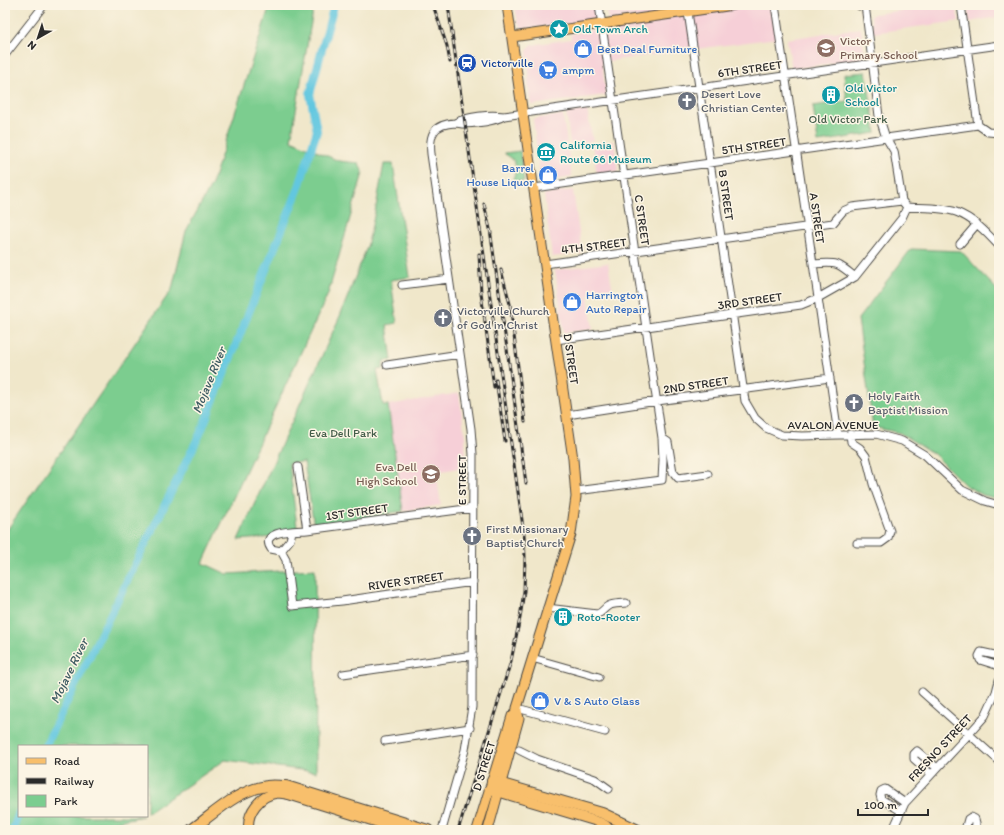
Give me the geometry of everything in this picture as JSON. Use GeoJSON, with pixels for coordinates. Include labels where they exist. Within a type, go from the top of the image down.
{"type":"FeatureCollection","features":[{"type":"Feature","properties":{"kind":"highway"},"geometry":{"type":"LineString","coordinates":[[191,830],[239,794],[269,785],[286,786],[428,830]]}},
{"type":"Feature","properties":{"kind":"highway"},"geometry":{"type":"LineString","coordinates":[[495,786],[602,813],[638,830]]}},
{"type":"Feature","properties":{"kind":"main road","name":"D STREET"},"geometry":{"type":"LineString","coordinates":[[477,830],[495,786],[519,718],[517,709],[571,534],[575,511],[576,491],[573,459],[507,5]]}},
{"type":"Feature","properties":{"kind":"main road"},"geometry":{"type":"LineString","coordinates":[[512,37],[602,24],[688,8],[734,5]]}},
{"type":"Feature","properties":{"kind":"main road"},"geometry":{"type":"LineString","coordinates":[[860,5],[868,5]]}},
{"type":"Feature","properties":{"kind":"main road","name":"D STREET"},"geometry":{"type":"LineString","coordinates":[[488,830],[495,786]]}},
{"type":"Feature","properties":{"kind":"main road"},"geometry":{"type":"LineString","coordinates":[[495,786],[599,822],[610,830]]}},
{"type":"Feature","properties":{"kind":"main road"},"geometry":{"type":"LineString","coordinates":[[249,830],[250,816],[255,806],[265,797],[277,793],[290,795],[402,830]]}},
{"type":"Feature","properties":{"kind":"street"},"geometry":{"type":"LineString","coordinates":[[5,55],[44,5]]}},
{"type":"Feature","properties":{"kind":"street","name":"C STREET"},"geometry":{"type":"LineString","coordinates":[[599,5],[662,438]]}},
{"type":"Feature","properties":{"kind":"street","name":"A STREET"},"geometry":{"type":"LineString","coordinates":[[775,5],[838,434]]}},
{"type":"Feature","properties":{"kind":"street"},"geometry":{"type":"LineString","coordinates":[[865,5],[879,116],[886,138],[894,151],[904,204]]}},
{"type":"Feature","properties":{"kind":"street"},"geometry":{"type":"LineString","coordinates":[[961,5],[978,125],[988,132],[999,132]]}},
{"type":"Feature","properties":{"kind":"street","name":"B STREET"},"geometry":{"type":"LineString","coordinates":[[688,8],[744,389]]}},
{"type":"Feature","properties":{"kind":"street","name":"6TH STREET"},"geometry":{"type":"LineString","coordinates":[[434,131],[441,126],[455,123],[462,119],[495,115],[504,116],[999,45]]}},
{"type":"Feature","properties":{"kind":"street","name":"5TH STREET"},"geometry":{"type":"LineString","coordinates":[[534,188],[978,125]]}},
{"type":"Feature","properties":{"kind":"street","name":"E STREET"},"geometry":{"type":"LineString","coordinates":[[434,131],[430,146],[472,442],[473,508],[473,697],[470,728],[465,750],[442,830]]}},
{"type":"Feature","properties":{"kind":"street","name":"4TH STREET"},"geometry":{"type":"LineString","coordinates":[[545,264],[833,223],[843,211],[852,207],[904,204],[956,212],[977,224],[998,242]]}},
{"type":"Feature","properties":{"kind":"street","name":"3RD STREET"},"geometry":{"type":"LineString","coordinates":[[556,340],[801,305],[818,298],[855,277],[902,218],[904,204]]}},
{"type":"Feature","properties":{"kind":"street"},"geometry":{"type":"LineString","coordinates":[[960,244],[977,224]]}},
{"type":"Feature","properties":{"kind":"street"},"geometry":{"type":"LineString","coordinates":[[813,264],[829,262],[839,264],[855,277]]}},
{"type":"Feature","properties":{"kind":"street"},"geometry":{"type":"LineString","coordinates":[[402,285],[449,279]]}},
{"type":"Feature","properties":{"kind":"street"},"geometry":{"type":"LineString","coordinates":[[387,365],[460,354]]}},
{"type":"Feature","properties":{"kind":"street","name":"2ND STREET"},"geometry":{"type":"LineString","coordinates":[[566,415],[657,401],[830,378]]}},
{"type":"Feature","properties":{"kind":"street","name":"AVALON AVENUE"},"geometry":{"type":"LineString","coordinates":[[744,389],[745,401],[755,418],[766,428],[782,435],[802,436],[876,434],[902,441],[925,456],[962,490],[985,501],[999,505]]}},
{"type":"Feature","properties":{"kind":"street"},"geometry":{"type":"LineString","coordinates":[[850,434],[851,442],[860,448],[866,456],[873,484],[890,531],[888,538],[881,543],[857,543]]}},
{"type":"Feature","properties":{"kind":"street"},"geometry":{"type":"LineString","coordinates":[[662,438],[668,442],[673,472],[678,478],[708,474]]}},
{"type":"Feature","properties":{"kind":"street"},"geometry":{"type":"LineString","coordinates":[[576,491],[662,480],[662,438]]}},
{"type":"Feature","properties":{"kind":"street"},"geometry":{"type":"LineString","coordinates":[[298,467],[307,530]]}},
{"type":"Feature","properties":{"kind":"street","name":"1ST STREET"},"geometry":{"type":"LineString","coordinates":[[281,550],[271,549],[268,544],[268,540],[271,536],[473,508]]}},
{"type":"Feature","properties":{"kind":"street"},"geometry":{"type":"LineString","coordinates":[[281,550],[290,540],[292,532]]}},
{"type":"Feature","properties":{"kind":"street","name":"RIVER STREET"},"geometry":{"type":"LineString","coordinates":[[281,550],[286,560],[292,606],[342,601],[473,582]]}},
{"type":"Feature","properties":{"kind":"street"},"geometry":{"type":"LineString","coordinates":[[547,608],[597,614],[608,606],[626,604]]}},
{"type":"Feature","properties":{"kind":"street"},"geometry":{"type":"LineString","coordinates":[[999,656],[984,652],[981,652],[979,656],[980,660],[999,666]]}},
{"type":"Feature","properties":{"kind":"street"},"geometry":{"type":"LineString","coordinates":[[343,674],[473,655]]}},
{"type":"Feature","properties":{"kind":"street"},"geometry":{"type":"LineString","coordinates":[[532,658],[599,677]]}},
{"type":"Feature","properties":{"kind":"street","name":"FRESNO STREET"},"geometry":{"type":"LineString","coordinates":[[895,830],[895,825],[905,802],[984,716],[997,693],[999,680]]}},
{"type":"Feature","properties":{"kind":"street"},"geometry":{"type":"LineString","coordinates":[[922,692],[999,761]]}},
{"type":"Feature","properties":{"kind":"street"},"geometry":{"type":"LineString","coordinates":[[517,709],[605,732]]}},
{"type":"Feature","properties":{"kind":"street"},"geometry":{"type":"LineString","coordinates":[[386,741],[470,728]]}},
{"type":"Feature","properties":{"kind":"street"},"geometry":{"type":"LineString","coordinates":[[519,750],[537,759],[595,779],[609,789]]}},
{"type":"Feature","properties":{"kind":"street"},"geometry":{"type":"LineString","coordinates":[[931,774],[914,759],[914,754],[917,751],[936,768]]}},
{"type":"Feature","properties":{"kind":"street"},"geometry":{"type":"LineString","coordinates":[[901,811],[881,799],[880,795],[885,789],[905,802]]}},
{"type":"Feature","properties":{"kind":"street"},"geometry":{"type":"LineString","coordinates":[[966,830],[968,819],[971,817],[975,819],[975,830]]}},
{"type":"Feature","properties":{"kind":"shaded area"},"geometry":{"type":"Polygon","coordinates":[[[515,5],[595,5],[597,19],[594,21],[524,29],[518,23],[515,5]]]}},
{"type":"Feature","properties":{"kind":"shaded area"},"geometry":{"type":"Polygon","coordinates":[[[606,5],[772,5],[777,38],[602,62],[606,95],[532,105],[528,81],[527,51],[532,45],[571,39],[571,34],[609,27],[606,5]]]}},
{"type":"Feature","properties":{"kind":"shaded area"},"geometry":{"type":"Polygon","coordinates":[[[943,5],[955,5],[959,21],[873,33],[871,16],[874,14],[943,5]]]}},
{"type":"Feature","properties":{"kind":"shaded area"},"geometry":{"type":"Polygon","coordinates":[[[967,5],[999,5],[999,17],[969,22],[967,5]]]}},
{"type":"Feature","properties":{"kind":"shaded area","name":"Victor Primary School"},"geometry":{"type":"Polygon","coordinates":[[[861,28],[865,58],[792,69],[787,39],[861,28]]]}},
{"type":"Feature","properties":{"kind":"shaded area"},"geometry":{"type":"Polygon","coordinates":[[[587,110],[593,141],[570,144],[566,113],[587,110]]]}},
{"type":"Feature","properties":{"kind":"shaded area"},"geometry":{"type":"Polygon","coordinates":[[[563,115],[572,177],[541,182],[533,119],[563,115]]]}},
{"type":"Feature","properties":{"kind":"shaded area"},"geometry":{"type":"Polygon","coordinates":[[[614,141],[618,171],[597,174],[592,144],[614,141]]]}},
{"type":"Feature","properties":{"kind":"shaded area"},"geometry":{"type":"Polygon","coordinates":[[[573,190],[582,253],[552,257],[544,194],[573,190]]]}},
{"type":"Feature","properties":{"kind":"shaded area"},"geometry":{"type":"Polygon","coordinates":[[[608,263],[613,292],[588,295],[593,329],[564,333],[555,270],[608,263]]]}},
{"type":"Feature","properties":{"kind":"shaded area"},"geometry":{"type":"Polygon","coordinates":[[[459,393],[465,437],[466,467],[436,472],[441,505],[403,511],[388,405],[459,393]]]}},
{"type":"Feature","properties":{"kind":"green space"},"geometry":{"type":"Polygon","coordinates":[[[270,5],[314,5],[291,140],[339,161],[359,163],[363,173],[328,294],[203,563],[227,574],[315,569],[316,772],[225,760],[148,812],[148,745],[18,745],[18,817],[138,817],[83,828],[82,830],[5,830],[5,533],[172,289],[186,231],[212,184],[270,5]]]}},
{"type":"Feature","properties":{"kind":"green space","name":"Old Victor Park"},"geometry":{"type":"Polygon","coordinates":[[[866,72],[876,133],[818,142],[813,106],[847,101],[844,74],[866,72]]]}},
{"type":"Feature","properties":{"kind":"green space"},"geometry":{"type":"Polygon","coordinates":[[[520,151],[524,181],[512,182],[516,166],[513,160],[505,153],[520,151]]]}},
{"type":"Feature","properties":{"kind":"green space","name":"Eva Dell Park"},"geometry":{"type":"Polygon","coordinates":[[[384,164],[393,164],[410,277],[391,280],[397,323],[387,325],[392,360],[383,361],[383,369],[377,370],[383,405],[388,405],[403,511],[314,526],[304,462],[289,463],[298,535],[238,540],[340,316],[367,247],[384,164]]]}},
{"type":"Feature","properties":{"kind":"green space"},"geometry":{"type":"Polygon","coordinates":[[[911,249],[961,251],[999,292],[999,499],[983,495],[965,485],[934,454],[900,433],[873,427],[858,319],[911,249]]]}},
{"type":"Feature","properties":{"kind":"waterway","name":"Mojave River"},"geometry":{"type":"LineString","coordinates":[[45,745],[200,434],[298,190],[317,131],[310,94],[334,5]]}},
{"type":"Feature","properties":{"kind":"waterway","name":"Mojave River"},"geometry":{"type":"LineString","coordinates":[[13,830],[18,815]]}},
{"type":"Feature","properties":{"kind":"railway"},"geometry":{"type":"LineString","coordinates":[[433,5],[447,46],[450,62]]}},
{"type":"Feature","properties":{"kind":"railway"},"geometry":{"type":"LineString","coordinates":[[448,5],[524,534],[525,557],[524,591],[511,661],[458,830]]}},
{"type":"Feature","properties":{"kind":"railway"},"geometry":{"type":"LineString","coordinates":[[484,204],[491,233]]}},
{"type":"Feature","properties":{"kind":"railway"},"geometry":{"type":"LineString","coordinates":[[490,229],[526,483]]}},
{"type":"Feature","properties":{"kind":"railway"},"geometry":{"type":"LineString","coordinates":[[479,254],[481,293],[494,387]]}},
{"type":"Feature","properties":{"kind":"railway"},"geometry":{"type":"LineString","coordinates":[[501,270],[510,304],[525,422]]}},
{"type":"Feature","properties":{"kind":"railway"},"geometry":{"type":"LineString","coordinates":[[496,380],[505,441]]}},
{"type":"Feature","properties":{"kind":"place","name":"Old Town Arch"},"geometry":{"type":"Point","coordinates":[559,29]}},
{"type":"Feature","properties":{"kind":"place","name":"Victor Primary School"},"geometry":{"type":"Point","coordinates":[826,48]}},
{"type":"Feature","properties":{"kind":"place","name":"Best Deal Furniture"},"geometry":{"type":"Point","coordinates":[583,49]}},
{"type":"Feature","properties":{"kind":"place","name":"Victorville"},"geometry":{"type":"Point","coordinates":[467,63]}},
{"type":"Feature","properties":{"kind":"place","name":"ampm"},"geometry":{"type":"Point","coordinates":[548,70]}},
{"type":"Feature","properties":{"kind":"place","name":"Old Victor School"},"geometry":{"type":"Point","coordinates":[831,95]}},
{"type":"Feature","properties":{"kind":"place","name":"Desert Love Christian Center"},"geometry":{"type":"Point","coordinates":[687,101]}},
{"type":"Feature","properties":{"kind":"place","name":"California Route 66 Museum"},"geometry":{"type":"Point","coordinates":[546,152]}},
{"type":"Feature","properties":{"kind":"place","name":"Barrel House Liquor"},"geometry":{"type":"Point","coordinates":[548,175]}},
{"type":"Feature","properties":{"kind":"place","name":"Harrington Auto Repair"},"geometry":{"type":"Point","coordinates":[572,302]}},
{"type":"Feature","properties":{"kind":"place","name":"Victorville Church of God in Christ"},"geometry":{"type":"Point","coordinates":[443,318]}},
{"type":"Feature","properties":{"kind":"place","name":"Holy Faith Baptist Mission"},"geometry":{"type":"Point","coordinates":[854,403]}},
{"type":"Feature","properties":{"kind":"place","name":"Eva Dell High School"},"geometry":{"type":"Point","coordinates":[431,474]}},
{"type":"Feature","properties":{"kind":"place","name":"First Missionary Baptist Church"},"geometry":{"type":"Point","coordinates":[472,536]}},
{"type":"Feature","properties":{"kind":"place","name":"Roto-Rooter"},"geometry":{"type":"Point","coordinates":[563,617]}},
{"type":"Feature","properties":{"kind":"place","name":"V & S Auto Glass"},"geometry":{"type":"Point","coordinates":[540,701]}}]}
